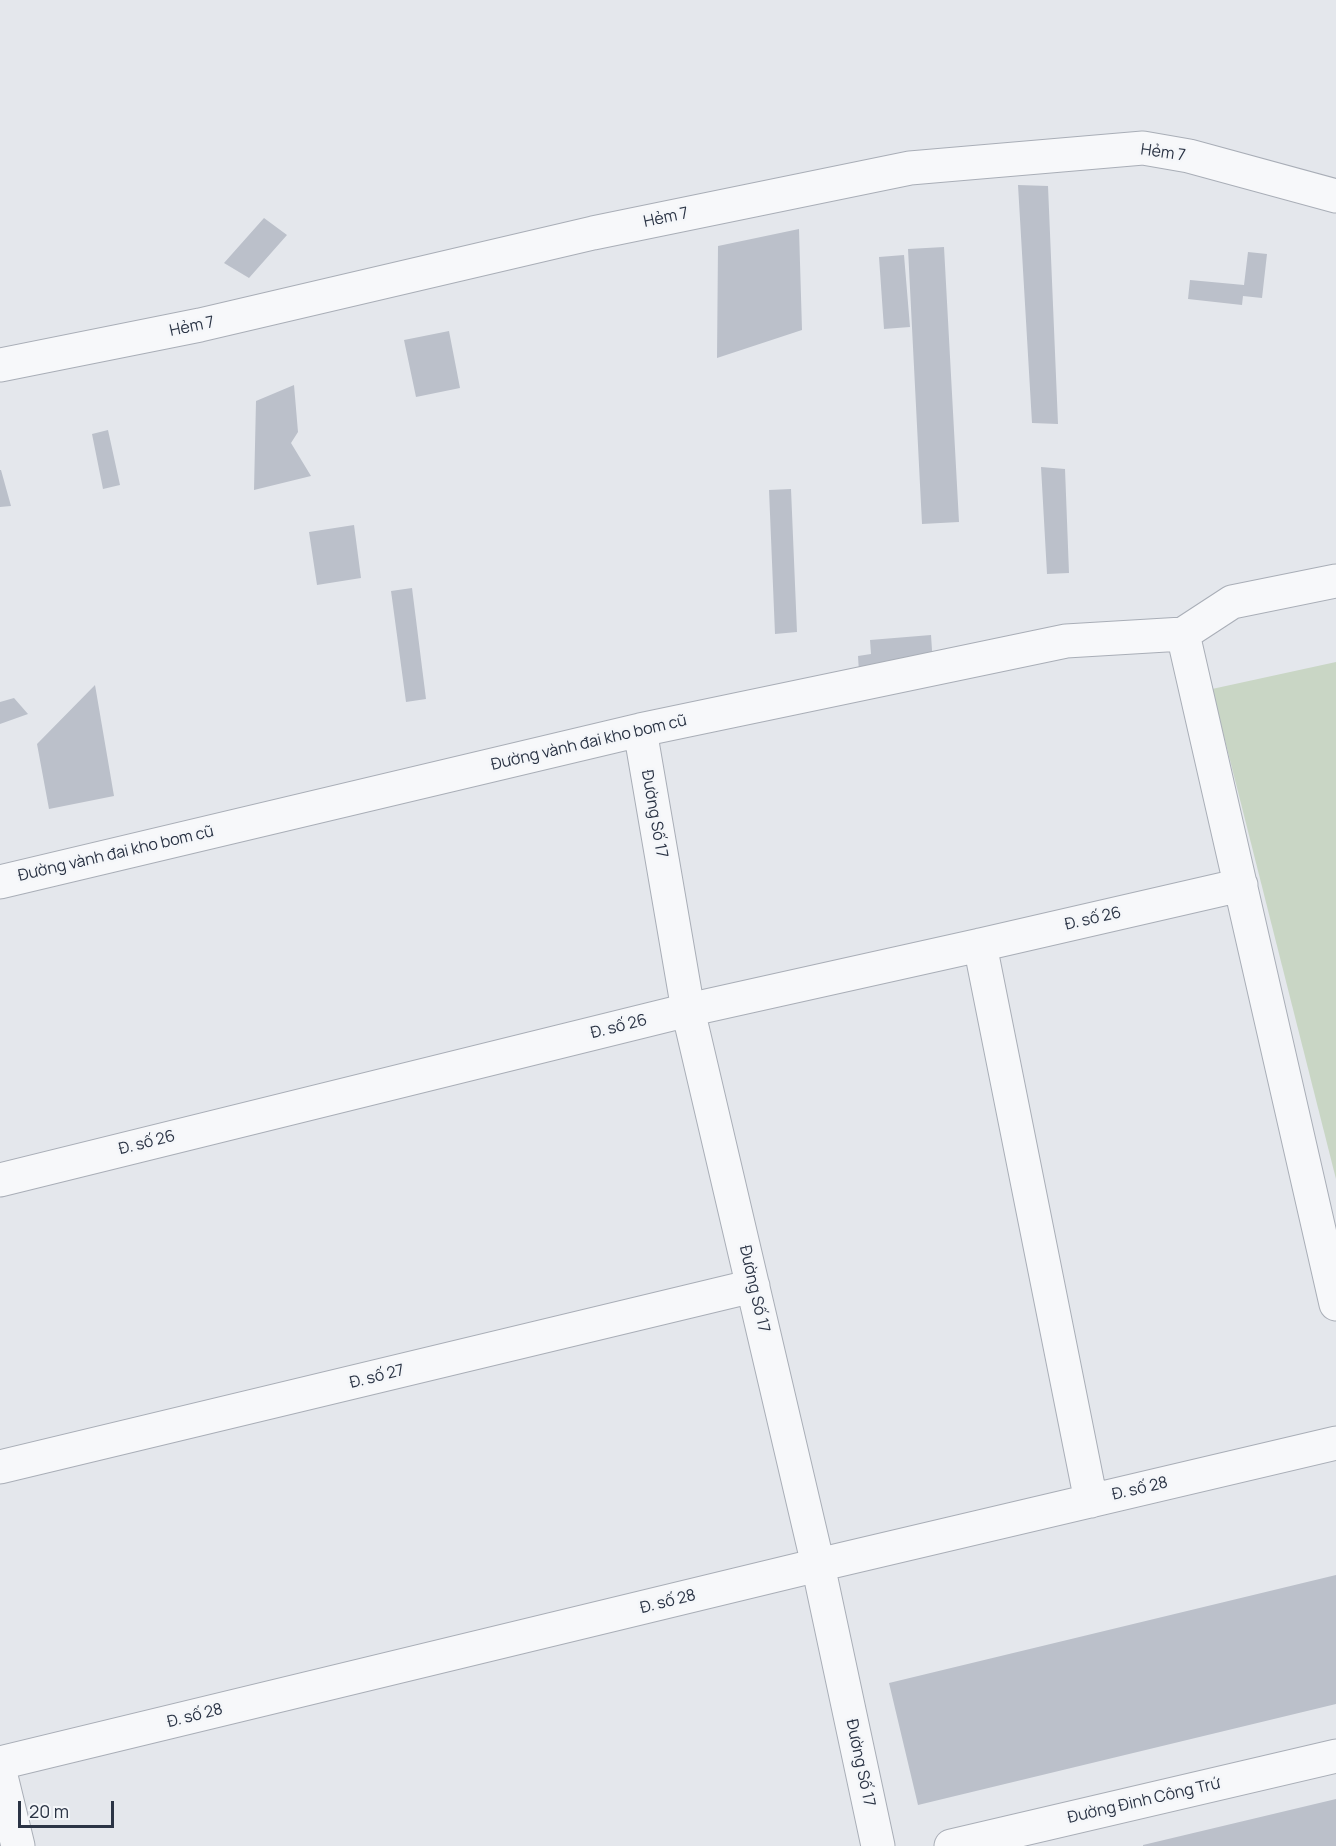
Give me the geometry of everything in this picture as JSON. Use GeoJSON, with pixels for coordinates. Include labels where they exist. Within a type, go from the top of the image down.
{"type":"FeatureCollection","features":[{"type":"Feature","properties":{"kind":"street","name":"Hẻm 7"},"geometry":{"type":"LineString","coordinates":[[0,365],[200,325],[593,232],[910,168],[1143,148],[1189,156],[1336,196]]}},
{"type":"Feature","properties":{"kind":"street"},"geometry":{"type":"LineString","coordinates":[[1336,581],[1232,602],[1183,634],[1336,1304]]}},
{"type":"Feature","properties":{"kind":"street","name":"Đường vành đai kho bom cũ"},"geometry":{"type":"LineString","coordinates":[[0,882],[640,730],[1065,641],[1183,634]]}},
{"type":"Feature","properties":{"kind":"street","name":"Đường Số 17"},"geometry":{"type":"LineString","coordinates":[[640,730],[688,1010],[818,1565],[878,1846]]}},
{"type":"Feature","properties":{"kind":"street","name":"Đ. số 26"},"geometry":{"type":"LineString","coordinates":[[0,1180],[688,1010],[1241,885]]}},
{"type":"Feature","properties":{"kind":"street"},"geometry":{"type":"LineString","coordinates":[[980,945],[1091,1501]]}},
{"type":"Feature","properties":{"kind":"street","name":"Đ. số 27"},"geometry":{"type":"LineString","coordinates":[[0,1467],[753,1286]]}},
{"type":"Feature","properties":{"kind":"street","name":"Đ. số 28"},"geometry":{"type":"LineString","coordinates":[[0,1763],[818,1565],[1336,1443]]}},
{"type":"Feature","properties":{"kind":"street","name":"Đường Đinh Công Trứ"},"geometry":{"type":"LineString","coordinates":[[951,1846],[1336,1756]]}},
{"type":"Feature","properties":{"kind":"street"},"geometry":{"type":"LineString","coordinates":[[0,1772],[18,1846]]}},
{"type":"Feature","properties":{"kind":"green space"},"geometry":{"type":"Polygon","coordinates":[[[1336,662],[1336,1179],[1212,689],[1336,662]]]}},
{"type":"Feature","properties":{"kind":"building"},"geometry":{"type":"Polygon","coordinates":[[[1018,185],[1048,186],[1058,424],[1032,423],[1018,185]]]}},
{"type":"Feature","properties":{"kind":"building"},"geometry":{"type":"Polygon","coordinates":[[[264,218],[287,235],[249,278],[224,263],[264,218]]]}},
{"type":"Feature","properties":{"kind":"building"},"geometry":{"type":"Polygon","coordinates":[[[799,229],[802,330],[717,358],[718,246],[799,229]]]}},
{"type":"Feature","properties":{"kind":"building"},"geometry":{"type":"Polygon","coordinates":[[[944,247],[959,522],[922,524],[908,249],[944,247]]]}},
{"type":"Feature","properties":{"kind":"building"},"geometry":{"type":"Polygon","coordinates":[[[1248,252],[1267,254],[1262,298],[1243,296],[1242,305],[1188,299],[1190,280],[1244,285],[1248,252]]]}},
{"type":"Feature","properties":{"kind":"building"},"geometry":{"type":"Polygon","coordinates":[[[904,255],[910,327],[884,329],[879,257],[904,255]]]}},
{"type":"Feature","properties":{"kind":"building"},"geometry":{"type":"Polygon","coordinates":[[[449,331],[460,388],[416,397],[404,340],[449,331]]]}},
{"type":"Feature","properties":{"kind":"building"},"geometry":{"type":"Polygon","coordinates":[[[294,385],[298,432],[291,443],[311,476],[254,490],[256,401],[294,385]]]}},
{"type":"Feature","properties":{"kind":"building"},"geometry":{"type":"Polygon","coordinates":[[[108,430],[120,485],[103,489],[92,434],[108,430]]]}},
{"type":"Feature","properties":{"kind":"building"},"geometry":{"type":"Polygon","coordinates":[[[1041,467],[1065,469],[1069,573],[1047,574],[1041,467]]]}},
{"type":"Feature","properties":{"kind":"building"},"geometry":{"type":"Polygon","coordinates":[[[1,470],[11,506],[0,507],[1,470]]]}},
{"type":"Feature","properties":{"kind":"building"},"geometry":{"type":"Polygon","coordinates":[[[791,489],[797,632],[775,634],[769,490],[791,489]]]}},
{"type":"Feature","properties":{"kind":"building"},"geometry":{"type":"Polygon","coordinates":[[[354,525],[361,578],[317,585],[309,532],[354,525]]]}},
{"type":"Feature","properties":{"kind":"building"},"geometry":{"type":"Polygon","coordinates":[[[412,588],[426,699],[406,702],[391,591],[412,588]]]}},
{"type":"Feature","properties":{"kind":"building"},"geometry":{"type":"Polygon","coordinates":[[[931,635],[933,665],[859,672],[858,656],[871,654],[870,640],[931,635]]]}},
{"type":"Feature","properties":{"kind":"building"},"geometry":{"type":"Polygon","coordinates":[[[95,685],[114,796],[49,809],[37,744],[95,685]]]}},
{"type":"Feature","properties":{"kind":"building"},"geometry":{"type":"Polygon","coordinates":[[[14,698],[28,714],[0,724],[0,702],[14,698]]]}},
{"type":"Feature","properties":{"kind":"building"},"geometry":{"type":"Polygon","coordinates":[[[1336,1575],[1336,1704],[918,1805],[889,1683],[1336,1575]]]}},
{"type":"Feature","properties":{"kind":"building"},"geometry":{"type":"Polygon","coordinates":[[[1336,1799],[1336,1846],[1143,1846],[1143,1845],[1336,1799]]]}}]}
